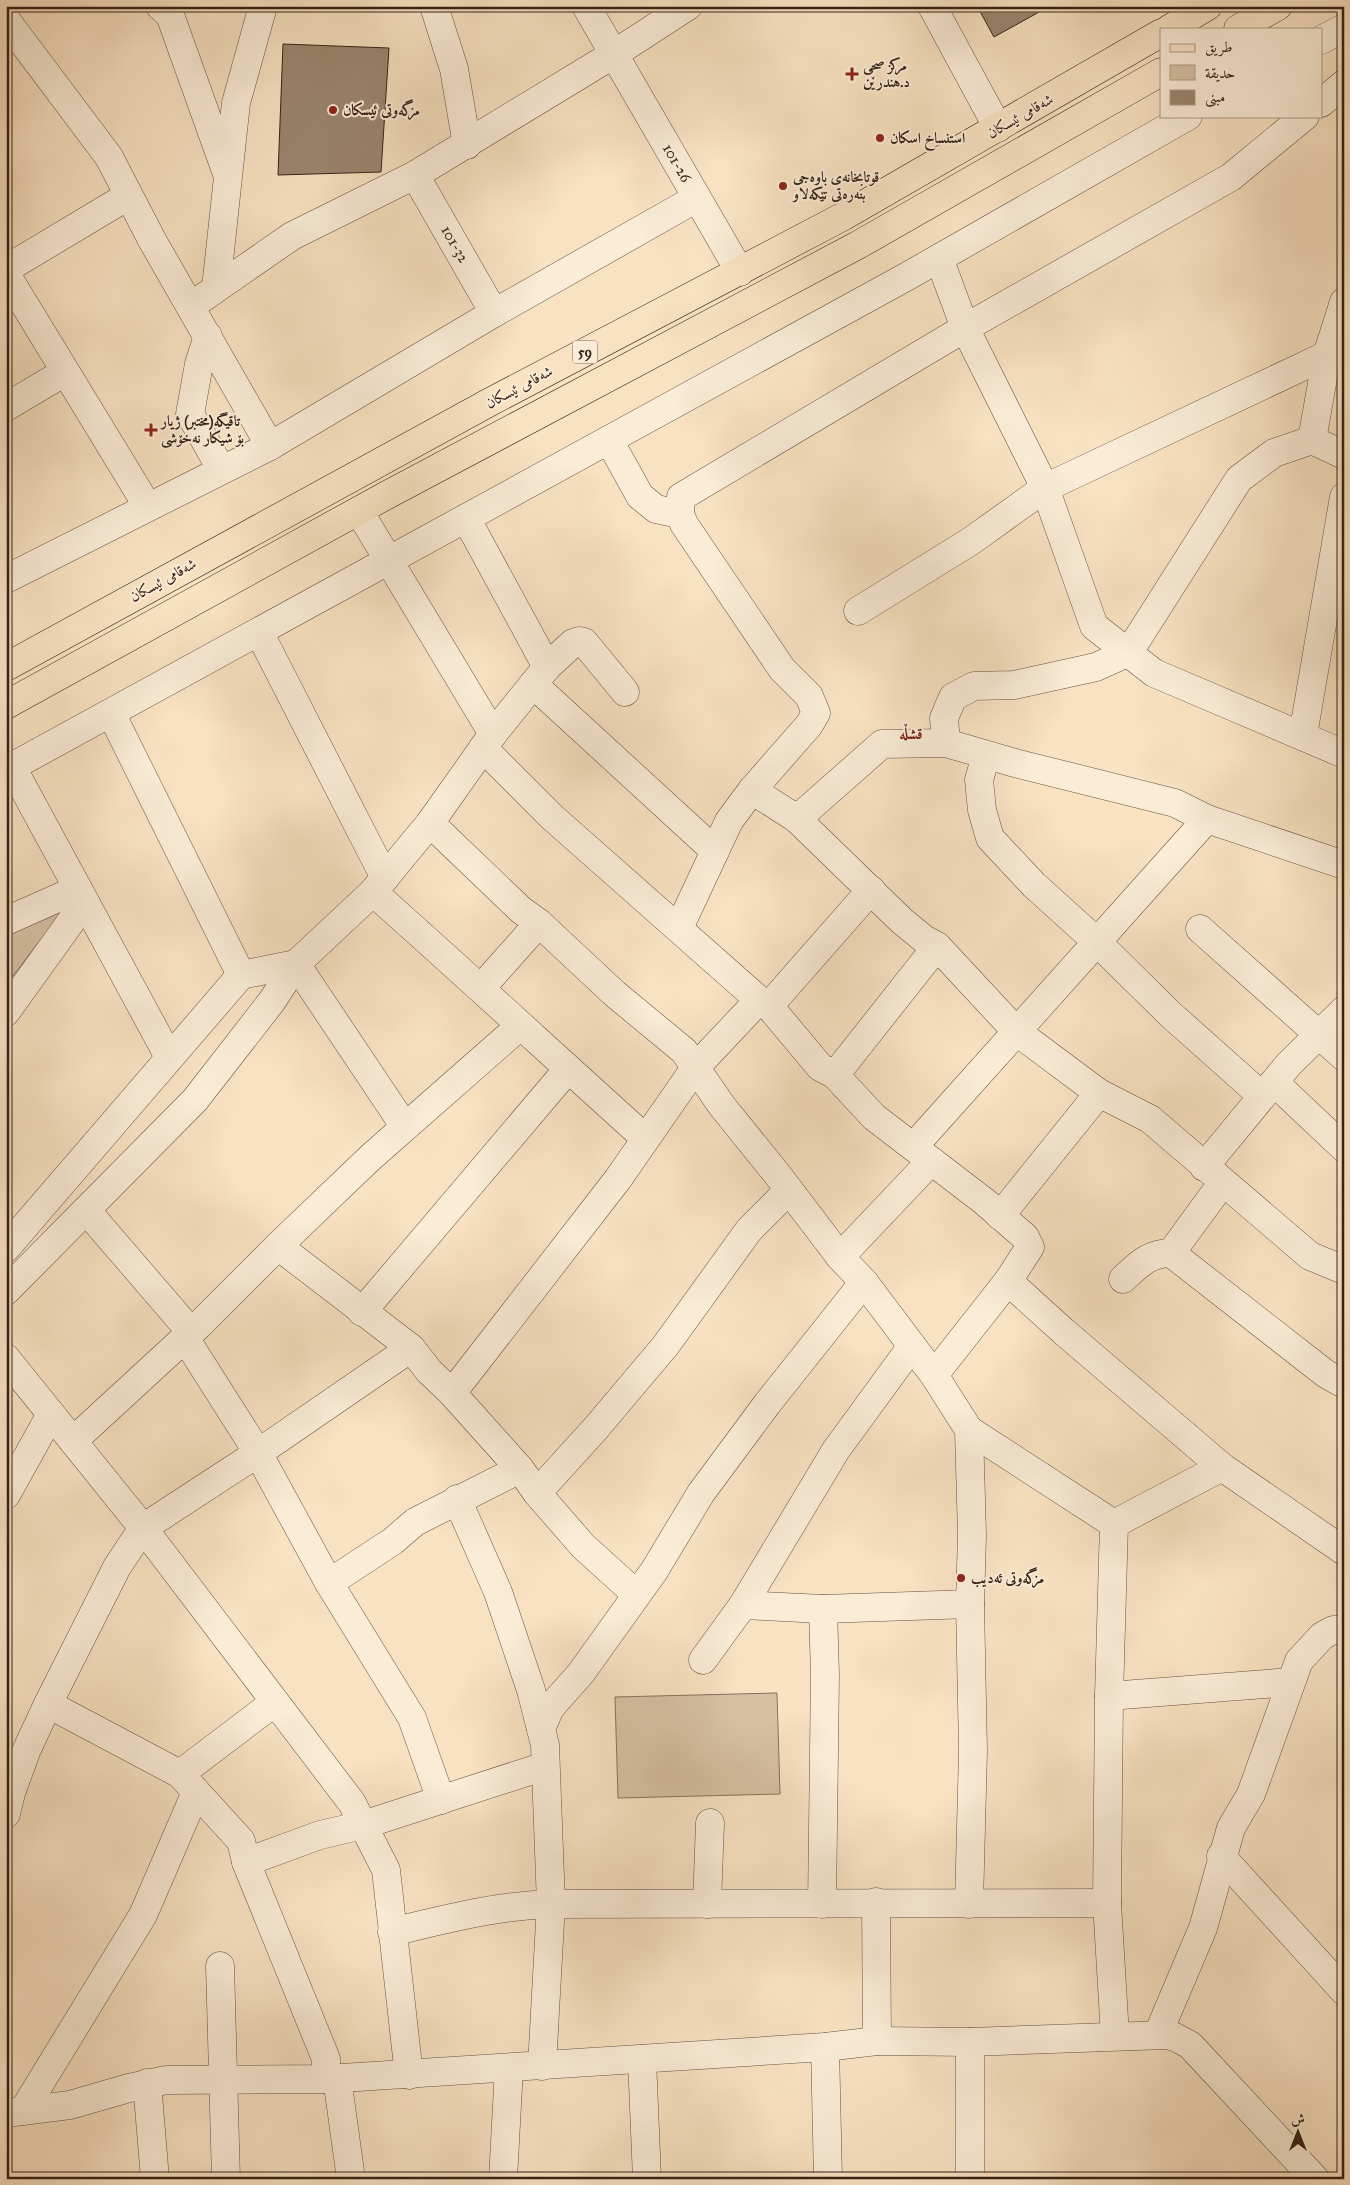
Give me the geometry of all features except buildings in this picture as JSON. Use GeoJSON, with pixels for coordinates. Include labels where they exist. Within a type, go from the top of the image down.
{"type":"FeatureCollection","features":[{"type":"Feature","properties":{"kind":"main road"},"geometry":{"type":"LineString","coordinates":[[1171,28],[1208,6]]}},
{"type":"Feature","properties":{"kind":"main road"},"geometry":{"type":"LineString","coordinates":[[1240,28],[1278,6]]}},
{"type":"Feature","properties":{"kind":"main road","name":"شەقامی ئیسکان"},"geometry":{"type":"LineString","coordinates":[[6,667],[490,402],[817,230],[1160,34]]}},
{"type":"Feature","properties":{"kind":"main road","name":"شەقامی ئیسکان"},"geometry":{"type":"LineString","coordinates":[[6,705],[359,511],[835,257],[1160,73]]}},
{"type":"Feature","properties":{"kind":"main road"},"geometry":{"type":"LineString","coordinates":[[817,230],[835,257]]}},
{"type":"Feature","properties":{"kind":"street"},"geometry":{"type":"LineString","coordinates":[[216,288],[236,103],[263,6]]}},
{"type":"Feature","properties":{"kind":"street"},"geometry":{"type":"LineString","coordinates":[[434,6],[454,69],[467,144]]}},
{"type":"Feature","properties":{"kind":"street","name":"101-26"},"geometry":{"type":"LineString","coordinates":[[586,6],[740,272]]}},
{"type":"Feature","properties":{"kind":"street"},"geometry":{"type":"LineString","coordinates":[[191,306],[292,236],[415,175],[614,54],[688,6]]}},
{"type":"Feature","properties":{"kind":"street"},"geometry":{"type":"LineString","coordinates":[[932,6],[998,128]]}},
{"type":"Feature","properties":{"kind":"street"},"geometry":{"type":"LineString","coordinates":[[168,9],[227,175]]}},
{"type":"Feature","properties":{"kind":"street"},"geometry":{"type":"LineString","coordinates":[[6,20],[109,157],[128,196],[270,446]]}},
{"type":"Feature","properties":{"kind":"street"},"geometry":{"type":"LineString","coordinates":[[1322,39],[1344,28]]}},
{"type":"Feature","properties":{"kind":"street"},"geometry":{"type":"LineString","coordinates":[[1322,101],[1344,84]]}},
{"type":"Feature","properties":{"kind":"street"},"geometry":{"type":"LineString","coordinates":[[169,1057],[82,896],[9,769],[939,258],[1184,118]]}},
{"type":"Feature","properties":{"kind":"street"},"geometry":{"type":"LineString","coordinates":[[679,928],[729,821],[752,790],[809,725],[816,713],[810,696],[782,669],[680,514],[681,497],[965,328],[1231,177],[1303,118]]}},
{"type":"Feature","properties":{"kind":"street","name":"101-32"},"geometry":{"type":"LineString","coordinates":[[415,175],[494,313]]}},
{"type":"Feature","properties":{"kind":"street"},"geometry":{"type":"LineString","coordinates":[[6,269],[128,196]]}},
{"type":"Feature","properties":{"kind":"street"},"geometry":{"type":"LineString","coordinates":[[6,579],[221,469],[270,446],[494,313],[697,198]]}},
{"type":"Feature","properties":{"kind":"street"},"geometry":{"type":"LineString","coordinates":[[939,258],[965,328],[1045,488],[1094,626],[1154,673],[1344,754]]}},
{"type":"Feature","properties":{"kind":"street"},"geometry":{"type":"LineString","coordinates":[[6,274],[148,507]]}},
{"type":"Feature","properties":{"kind":"street"},"geometry":{"type":"LineString","coordinates":[[1312,440],[1327,355],[1344,302]]}},
{"type":"Feature","properties":{"kind":"street"},"geometry":{"type":"LineString","coordinates":[[208,336],[199,364],[190,414],[221,469]]}},
{"type":"Feature","properties":{"kind":"street"},"geometry":{"type":"LineString","coordinates":[[858,611],[971,541],[1045,488],[1327,355]]}},
{"type":"Feature","properties":{"kind":"street"},"geometry":{"type":"LineString","coordinates":[[6,407],[65,372]]}},
{"type":"Feature","properties":{"kind":"street"},"geometry":{"type":"LineString","coordinates":[[608,440],[640,496],[656,509],[680,514]]}},
{"type":"Feature","properties":{"kind":"street"},"geometry":{"type":"LineString","coordinates":[[946,743],[944,718],[950,704],[954,697],[974,686],[1014,685],[1096,667],[1128,652],[1239,479],[1274,453],[1312,440],[1344,454]]}},
{"type":"Feature","properties":{"kind":"street"},"geometry":{"type":"LineString","coordinates":[[1303,735],[1344,497]]}},
{"type":"Feature","properties":{"kind":"street"},"geometry":{"type":"LineString","coordinates":[[359,511],[389,560],[488,741],[552,817],[764,1003],[820,1066],[835,1075],[874,1117],[985,1202],[1025,1237],[1030,1247],[1008,1280],[934,1375]]}},
{"type":"Feature","properties":{"kind":"street"},"geometry":{"type":"LineString","coordinates":[[466,518],[540,675],[715,851]]}},
{"type":"Feature","properties":{"kind":"street"},"geometry":{"type":"LineString","coordinates":[[259,632],[379,885],[520,1026],[645,1138]]}},
{"type":"Feature","properties":{"kind":"street"},"geometry":{"type":"LineString","coordinates":[[6,1291],[195,1100],[272,1001],[296,964],[379,885],[430,823],[488,741],[540,675],[573,643],[584,642],[625,692]]}},
{"type":"Feature","properties":{"kind":"street"},"geometry":{"type":"LineString","coordinates":[[111,713],[241,975]]}},
{"type":"Feature","properties":{"kind":"street"},"geometry":{"type":"LineString","coordinates":[[797,819],[882,744],[946,743],[1175,803],[1207,819],[1344,865]]}},
{"type":"Feature","properties":{"kind":"street"},"geometry":{"type":"LineString","coordinates":[[986,755],[979,780],[982,810],[990,838],[1034,885],[1170,1014],[1344,1148]]}},
{"type":"Feature","properties":{"kind":"street"},"geometry":{"type":"LineString","coordinates":[[752,790],[797,819],[902,921],[924,939],[937,946],[968,982],[1017,1032],[1099,1092],[1150,1119],[1310,1256],[1344,1270]]}},
{"type":"Feature","properties":{"kind":"street"},"geometry":{"type":"LineString","coordinates":[[840,1258],[1017,1032],[1207,819]]}},
{"type":"Feature","properties":{"kind":"street"},"geometry":{"type":"LineString","coordinates":[[430,823],[521,910],[539,923],[615,994],[684,1051],[694,1068],[788,1191],[840,1258],[864,1282],[934,1375],[969,1430],[1114,1524]]}},
{"type":"Feature","properties":{"kind":"street"},"geometry":{"type":"LineString","coordinates":[[452,1393],[618,1179],[694,1068],[764,1003],[871,890]]}},
{"type":"Feature","properties":{"kind":"street"},"geometry":{"type":"LineString","coordinates":[[6,921],[82,896]]}},
{"type":"Feature","properties":{"kind":"street"},"geometry":{"type":"LineString","coordinates":[[6,1012],[82,896]]}},
{"type":"Feature","properties":{"kind":"street"},"geometry":{"type":"LineString","coordinates":[[481,988],[539,923]]}},
{"type":"Feature","properties":{"kind":"street"},"geometry":{"type":"LineString","coordinates":[[1200,929],[1344,1057]]}},
{"type":"Feature","properties":{"kind":"street"},"geometry":{"type":"LineString","coordinates":[[835,1075],[937,946]]}},
{"type":"Feature","properties":{"kind":"street"},"geometry":{"type":"LineString","coordinates":[[6,1248],[241,975],[296,964]]}},
{"type":"Feature","properties":{"kind":"street"},"geometry":{"type":"LineString","coordinates":[[296,964],[405,1127]]}},
{"type":"Feature","properties":{"kind":"street"},"geometry":{"type":"LineString","coordinates":[[1171,1253],[1213,1174],[1268,1089],[1344,1010]]}},
{"type":"Feature","properties":{"kind":"street"},"geometry":{"type":"LineString","coordinates":[[73,1442],[188,1335],[278,1246],[405,1127],[520,1026]]}},
{"type":"Feature","properties":{"kind":"street"},"geometry":{"type":"LineString","coordinates":[[362,1312],[568,1068]]}},
{"type":"Feature","properties":{"kind":"street"},"geometry":{"type":"LineString","coordinates":[[1000,1216],[1099,1092]]}},
{"type":"Feature","properties":{"kind":"street"},"geometry":{"type":"LineString","coordinates":[[537,1492],[596,1428],[666,1345],[748,1230],[788,1191]]}},
{"type":"Feature","properties":{"kind":"street"},"geometry":{"type":"LineString","coordinates":[[86,1210],[188,1335],[258,1453],[329,1583],[412,1718],[441,1800]]}},
{"type":"Feature","properties":{"kind":"street"},"geometry":{"type":"LineString","coordinates":[[278,1246],[410,1348],[520,1469],[583,1546],[636,1594]]}},
{"type":"Feature","properties":{"kind":"street"},"geometry":{"type":"LineString","coordinates":[[1123,1278],[1149,1256],[1171,1253],[1326,1374],[1344,1384]]}},
{"type":"Feature","properties":{"kind":"street"},"geometry":{"type":"LineString","coordinates":[[1008,1280],[1063,1331],[1222,1467],[1344,1551]]}},
{"type":"Feature","properties":{"kind":"street"},"geometry":{"type":"LineString","coordinates":[[541,1729],[550,1708],[581,1673],[654,1570],[701,1492],[767,1404],[864,1282]]}},
{"type":"Feature","properties":{"kind":"street"},"geometry":{"type":"LineString","coordinates":[[703,1660],[743,1605],[836,1450],[912,1346]]}},
{"type":"Feature","properties":{"kind":"street"},"geometry":{"type":"LineString","coordinates":[[8,1799],[27,1749],[48,1704],[117,1567],[143,1528],[258,1453],[410,1348]]}},
{"type":"Feature","properties":{"kind":"street"},"geometry":{"type":"LineString","coordinates":[[6,1358],[143,1528],[352,1803],[386,1870],[410,2075]]}},
{"type":"Feature","properties":{"kind":"street"},"geometry":{"type":"LineString","coordinates":[[6,1495],[51,1414]]}},
{"type":"Feature","properties":{"kind":"street"},"geometry":{"type":"LineString","coordinates":[[969,1430],[972,1535],[970,1604],[973,1751],[969,1904]]}},
{"type":"Feature","properties":{"kind":"street"},"geometry":{"type":"LineString","coordinates":[[1114,1524],[1222,1467]]}},
{"type":"Feature","properties":{"kind":"street"},"geometry":{"type":"LineString","coordinates":[[329,1583],[393,1541],[415,1522],[457,1499],[520,1469]]}},
{"type":"Feature","properties":{"kind":"street"},"geometry":{"type":"LineString","coordinates":[[457,1499],[498,1592],[531,1690],[546,1745],[551,1904],[542,2066]]}},
{"type":"Feature","properties":{"kind":"street"},"geometry":{"type":"LineString","coordinates":[[1114,1524],[1109,1696],[1107,1903],[1115,2036]]}},
{"type":"Feature","properties":{"kind":"street"},"geometry":{"type":"LineString","coordinates":[[743,1605],[823,1609],[970,1604]]}},
{"type":"Feature","properties":{"kind":"street"},"geometry":{"type":"LineString","coordinates":[[822,1904],[825,1675],[823,1609]]}},
{"type":"Feature","properties":{"kind":"street"},"geometry":{"type":"LineString","coordinates":[[1158,2034],[1203,1928],[1221,1856],[1231,1828],[1251,1794],[1299,1661],[1312,1646],[1333,1630],[1344,1630]]}},
{"type":"Feature","properties":{"kind":"street"},"geometry":{"type":"LineString","coordinates":[[1109,1696],[1292,1682]]}},
{"type":"Feature","properties":{"kind":"street"},"geometry":{"type":"LineString","coordinates":[[15,2112],[143,1915],[188,1783],[275,1702]]}},
{"type":"Feature","properties":{"kind":"street"},"geometry":{"type":"LineString","coordinates":[[48,1704],[188,1783],[241,1841],[246,1862],[326,2059],[332,2079],[351,2179]]}},
{"type":"Feature","properties":{"kind":"street"},"geometry":{"type":"LineString","coordinates":[[246,1862],[320,1835],[364,1825],[546,1766]]}},
{"type":"Feature","properties":{"kind":"street"},"geometry":{"type":"LineString","coordinates":[[707,1904],[710,1823]]}},
{"type":"Feature","properties":{"kind":"street"},"geometry":{"type":"LineString","coordinates":[[1221,1856],[1344,1991]]}},
{"type":"Feature","properties":{"kind":"street"},"geometry":{"type":"LineString","coordinates":[[876,1902],[877,2041]]}},
{"type":"Feature","properties":{"kind":"street"},"geometry":{"type":"LineString","coordinates":[[392,1932],[458,1916],[512,1906],[551,1904],[1107,1903]]}},
{"type":"Feature","properties":{"kind":"street"},"geometry":{"type":"LineString","coordinates":[[220,1966],[226,2179]]}},
{"type":"Feature","properties":{"kind":"street"},"geometry":{"type":"LineString","coordinates":[[15,2112],[70,2105],[147,2083],[185,2079],[332,2079],[825,2047],[877,2041],[970,2042],[1158,2034],[1175,2037],[1190,2045],[1315,2179]]}},
{"type":"Feature","properties":{"kind":"street"},"geometry":{"type":"LineString","coordinates":[[970,2042],[970,2179]]}},
{"type":"Feature","properties":{"kind":"street"},"geometry":{"type":"LineString","coordinates":[[825,2047],[828,2179]]}},
{"type":"Feature","properties":{"kind":"street"},"geometry":{"type":"LineString","coordinates":[[642,2059],[647,2179]]}},
{"type":"Feature","properties":{"kind":"street"},"geometry":{"type":"LineString","coordinates":[[503,2179],[509,2068]]}},
{"type":"Feature","properties":{"kind":"street"},"geometry":{"type":"LineString","coordinates":[[147,2083],[155,2179]]}},
{"type":"Feature","properties":{"kind":"green space"},"geometry":{"type":"Polygon","coordinates":[[[61,913],[6,985],[6,936],[61,913]]]}},
{"type":"Feature","properties":{"kind":"green space"},"geometry":{"type":"Polygon","coordinates":[[[777,1693],[780,1794],[618,1798],[615,1697],[777,1693]]]}},
{"type":"Feature","properties":{"kind":"place","name":"مرکز صحی د.هندرێن"},"geometry":{"type":"Point","coordinates":[852,74]}},
{"type":"Feature","properties":{"kind":"place","name":"مزگەوتی ئیسکان"},"geometry":{"type":"Point","coordinates":[333,110]}},
{"type":"Feature","properties":{"kind":"place","name":"استنساخ اسکان"},"geometry":{"type":"Point","coordinates":[880,138]}},
{"type":"Feature","properties":{"kind":"place","name":"قوتابخانه‌ی باوه‌جی بنه‌ره‌تی تێكه‌لاو"},"geometry":{"type":"Point","coordinates":[783,186]}},
{"type":"Feature","properties":{"kind":"place","name":"تاقیگە(مختبر) ژیار بۆ شیکار نەخۆشی"},"geometry":{"type":"Point","coordinates":[151,430]}},
{"type":"Feature","properties":{"kind":"place","name":"مزگەوتی ئەدیب"},"geometry":{"type":"Point","coordinates":[961,1578]}},
{"type":"Feature","properties":{"kind":"district","name":"قشڵه‌"},"geometry":{"type":"Point","coordinates":[911,733]}}]}
